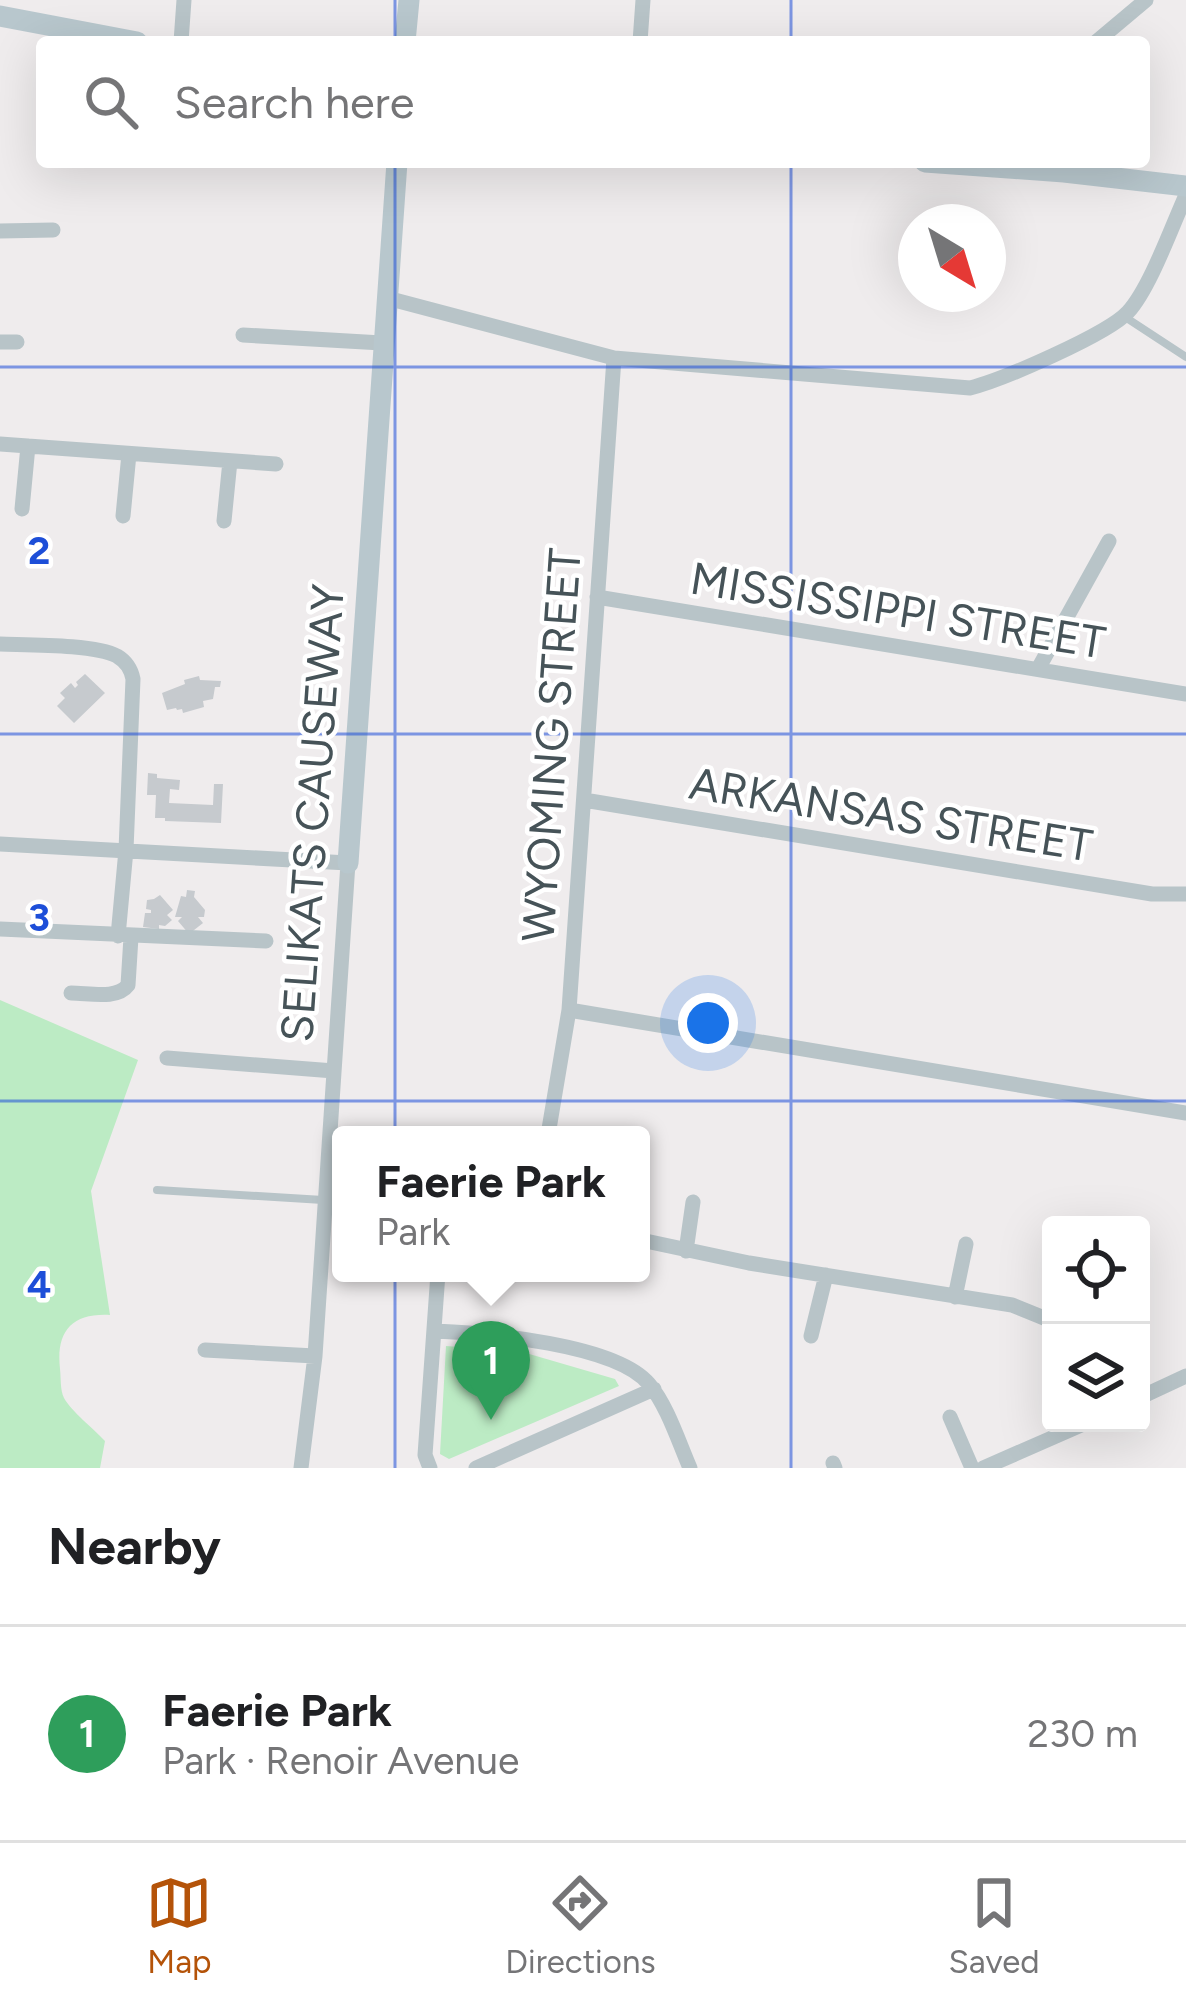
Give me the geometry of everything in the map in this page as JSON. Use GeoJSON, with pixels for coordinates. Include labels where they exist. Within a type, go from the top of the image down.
{"type":"FeatureCollection","features":[{"type":"Feature","properties":{"kind":"street"},"geometry":{"type":"LineString","coordinates":[[181,36],[184,0]]}},
{"type":"Feature","properties":{"kind":"street"},"geometry":{"type":"LineString","coordinates":[[406,36],[409,0]]}},
{"type":"Feature","properties":{"kind":"street"},"geometry":{"type":"LineString","coordinates":[[640,36],[643,0]]}},
{"type":"Feature","properties":{"kind":"street"},"geometry":{"type":"LineString","coordinates":[[1103,36],[1147,0]]}},
{"type":"Feature","properties":{"kind":"street"},"geometry":{"type":"LineString","coordinates":[[0,16],[105,36]]}},
{"type":"Feature","properties":{"kind":"street","name":"SELIKATS CAUSEWAY"},"geometry":{"type":"LineString","coordinates":[[334,1126],[397,168]]}},
{"type":"Feature","properties":{"kind":"street"},"geometry":{"type":"LineString","coordinates":[[1070,168],[1186,186]]}},
{"type":"Feature","properties":{"kind":"street"},"geometry":{"type":"LineString","coordinates":[[387,298],[614,358],[970,388],[1100,332],[1124,316],[1135,304],[1186,196]]}},
{"type":"Feature","properties":{"kind":"street"},"geometry":{"type":"LineString","coordinates":[[0,231],[53,230]]}},
{"type":"Feature","properties":{"kind":"street"},"geometry":{"type":"LineString","coordinates":[[243,335],[382,344]]}},
{"type":"Feature","properties":{"kind":"street","name":"WYOMING STREET"},"geometry":{"type":"LineString","coordinates":[[550,1126],[569,1010],[614,358]]}},
{"type":"Feature","properties":{"kind":"street"},"geometry":{"type":"LineString","coordinates":[[0,444],[276,464]]}},
{"type":"Feature","properties":{"kind":"street"},"geometry":{"type":"LineString","coordinates":[[22,509],[28,446]]}},
{"type":"Feature","properties":{"kind":"street"},"geometry":{"type":"LineString","coordinates":[[123,516],[129,454]]}},
{"type":"Feature","properties":{"kind":"street"},"geometry":{"type":"LineString","coordinates":[[224,521],[230,461]]}},
{"type":"Feature","properties":{"kind":"street"},"geometry":{"type":"LineString","coordinates":[[1037,669],[1109,541]]}},
{"type":"Feature","properties":{"kind":"street","name":"MISSISSIPPI STREET"},"geometry":{"type":"LineString","coordinates":[[597,597],[1186,694]]}},
{"type":"Feature","properties":{"kind":"street"},"geometry":{"type":"LineString","coordinates":[[0,644],[104,651],[131,669],[128,986],[116,994],[71,993]]}},
{"type":"Feature","properties":{"kind":"street","name":"ARKANSAS STREET"},"geometry":{"type":"LineString","coordinates":[[584,800],[1152,894],[1186,894]]}},
{"type":"Feature","properties":{"kind":"street"},"geometry":{"type":"LineString","coordinates":[[0,844],[348,863]]}},
{"type":"Feature","properties":{"kind":"street"},"geometry":{"type":"LineString","coordinates":[[0,929],[266,940]]}},
{"type":"Feature","properties":{"kind":"street"},"geometry":{"type":"LineString","coordinates":[[569,1010],[1186,1113]]}},
{"type":"Feature","properties":{"kind":"street"},"geometry":{"type":"LineString","coordinates":[[167,1058],[334,1071]]}},
{"type":"Feature","properties":{"kind":"street","name":"SELIKATS CAUSEWAY"},"geometry":{"type":"LineString","coordinates":[[301,1468],[315,1356],[324,1201],[332,1185]]}},
{"type":"Feature","properties":{"kind":"street"},"geometry":{"type":"LineString","coordinates":[[686,1251],[693,1202]]}},
{"type":"Feature","properties":{"kind":"street"},"geometry":{"type":"LineString","coordinates":[[650,1242],[1012,1305],[1042,1318]]}},
{"type":"Feature","properties":{"kind":"street"},"geometry":{"type":"LineString","coordinates":[[955,1297],[966,1244]]}},
{"type":"Feature","properties":{"kind":"street"},"geometry":{"type":"LineString","coordinates":[[812,1336],[826,1275]]}},
{"type":"Feature","properties":{"kind":"street"},"geometry":{"type":"LineString","coordinates":[[430,1468],[425,1454],[437,1282]]}},
{"type":"Feature","properties":{"kind":"street"},"geometry":{"type":"LineString","coordinates":[[434,1331],[508,1335],[634,1370],[654,1389],[690,1468]]}},
{"type":"Feature","properties":{"kind":"street"},"geometry":{"type":"LineString","coordinates":[[205,1350],[315,1356]]}},
{"type":"Feature","properties":{"kind":"street"},"geometry":{"type":"LineString","coordinates":[[1150,1393],[1186,1376]]}},
{"type":"Feature","properties":{"kind":"street"},"geometry":{"type":"LineString","coordinates":[[476,1468],[654,1389]]}},
{"type":"Feature","properties":{"kind":"street"},"geometry":{"type":"LineString","coordinates":[[950,1417],[984,1467],[1064,1432]]}},
{"type":"Feature","properties":{"kind":"lane"},"geometry":{"type":"LineString","coordinates":[[1124,316],[1186,357]]}},
{"type":"Feature","properties":{"kind":"lane"},"geometry":{"type":"LineString","coordinates":[[157,1190],[324,1201]]}},
{"type":"Feature","properties":{"kind":"green space"},"geometry":{"type":"Polygon","coordinates":[[[0,1000],[138,1060],[91,1191],[110,1315],[76,1321],[64,1335],[59,1356],[64,1398],[105,1441],[100,1468],[0,1468],[0,1000]]]}},
{"type":"Feature","properties":{"kind":"green space"},"geometry":{"type":"Polygon","coordinates":[[[446,1346],[519,1351],[615,1379],[619,1386],[449,1459],[440,1454],[446,1346]]]}},
{"type":"Feature","properties":{"kind":"building"},"geometry":{"type":"Polygon","coordinates":[[[85,674],[105,693],[74,723],[57,706],[65,698],[60,693],[71,683],[75,688],[85,674]]]}},
{"type":"Feature","properties":{"kind":"building"},"geometry":{"type":"Polygon","coordinates":[[[199,676],[200,680],[221,681],[213,699],[183,713],[182,709],[167,710],[162,693],[199,676]]]}},
{"type":"Feature","properties":{"kind":"building"},"geometry":{"type":"Polygon","coordinates":[[[148,773],[180,780],[179,790],[170,789],[169,803],[213,805],[214,784],[223,784],[221,823],[155,818],[156,795],[147,795],[148,773]]]}},
{"type":"Feature","properties":{"kind":"building"},"geometry":{"type":"Polygon","coordinates":[[[187,890],[195,891],[194,897],[205,910],[204,917],[198,917],[203,923],[189,934],[178,921],[182,917],[175,917],[187,890]]]}},
{"type":"Feature","properties":{"kind":"building"},"geometry":{"type":"Polygon","coordinates":[[[160,895],[173,910],[167,915],[172,920],[159,929],[143,927],[145,913],[151,913],[146,909],[147,900],[160,895]]]}},
{"type":"Feature","properties":{"kind":"place","name":"Faerie Park"},"geometry":{"type":"Point","coordinates":[491,1420]}}]}
